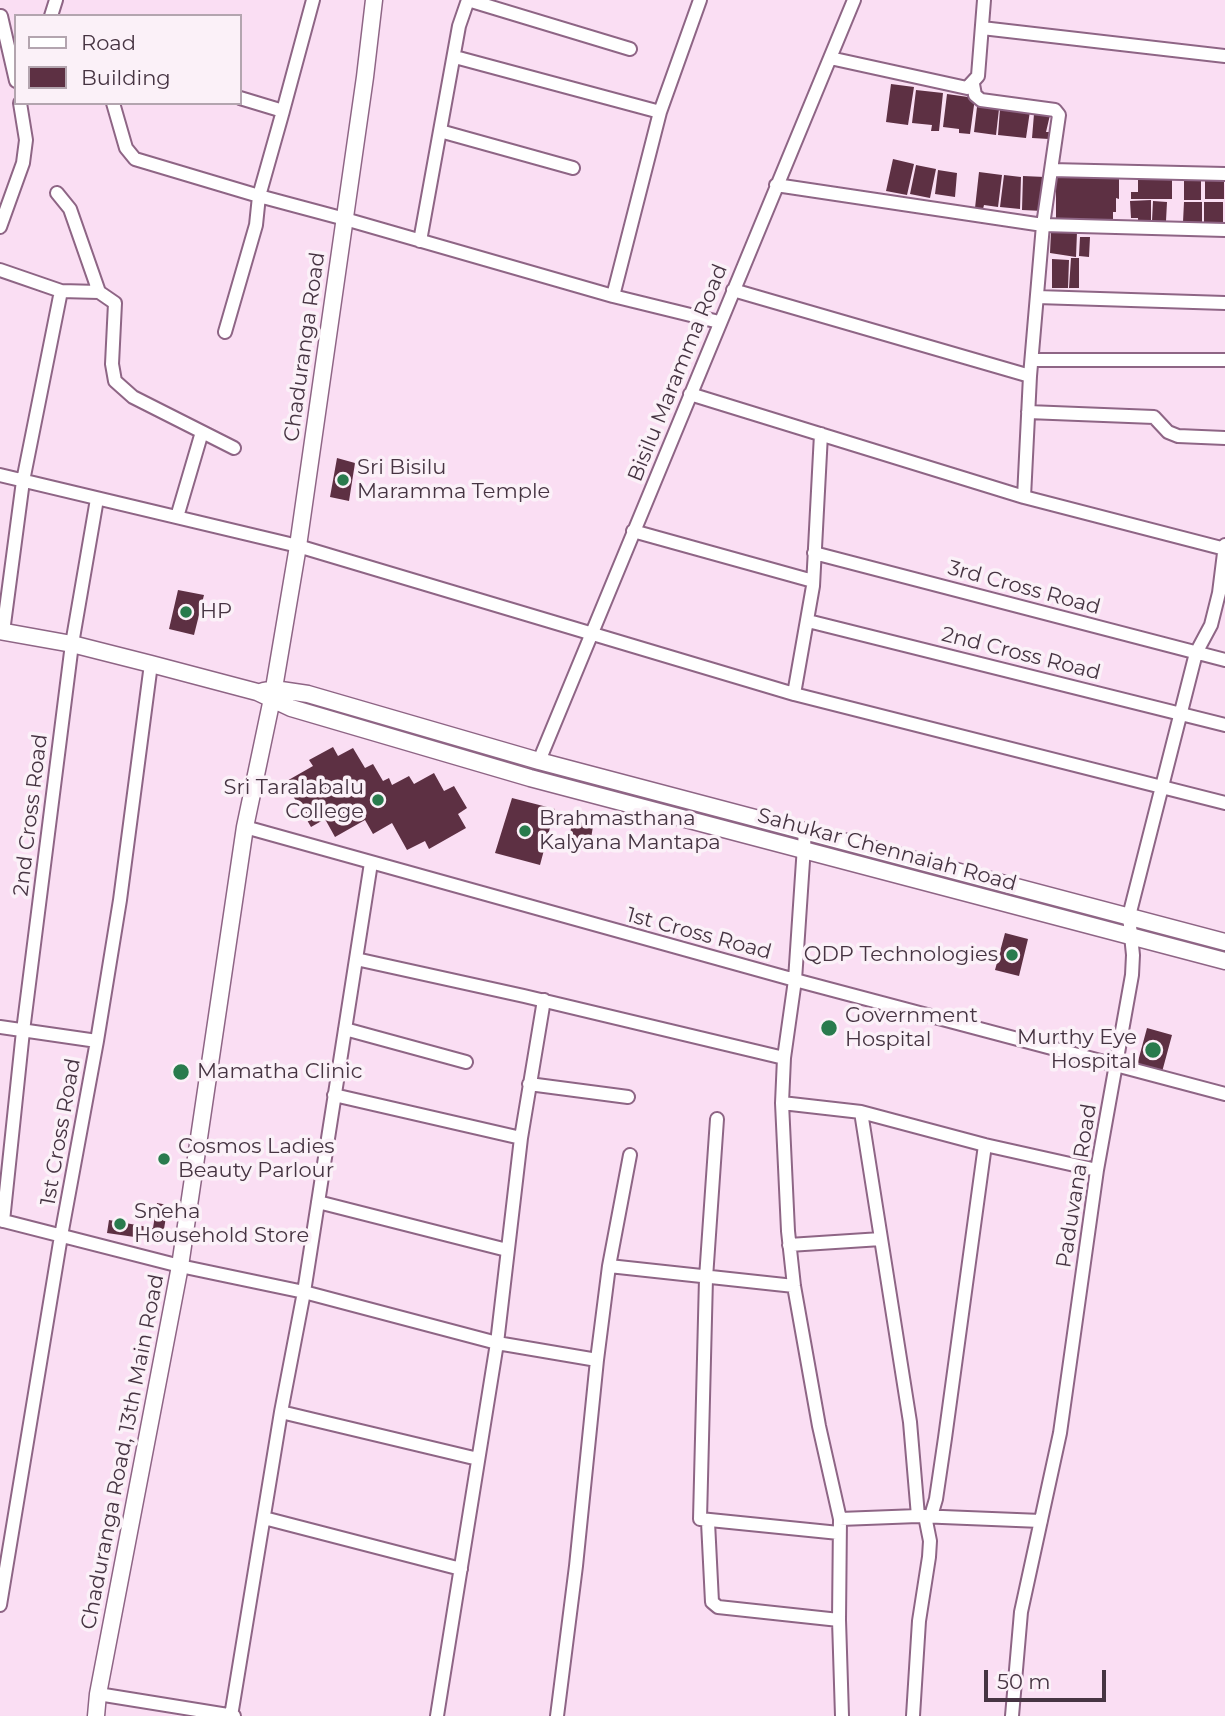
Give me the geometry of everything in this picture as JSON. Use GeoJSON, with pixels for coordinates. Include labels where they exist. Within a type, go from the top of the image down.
{"type":"FeatureCollection","features":[{"type":"Feature","properties":{"kind":"street"},"geometry":{"type":"LineString","coordinates":[[225,332],[256,225],[258,196],[313,0]]}},
{"type":"Feature","properties":{"kind":"street","name":"Chaduranga Road"},"geometry":{"type":"LineString","coordinates":[[268,694],[298,546],[374,0]]}},
{"type":"Feature","properties":{"kind":"street"},"geometry":{"type":"LineString","coordinates":[[420,241],[460,26],[468,0],[630,49]]}},
{"type":"Feature","properties":{"kind":"street"},"geometry":{"type":"LineString","coordinates":[[612,296],[660,112],[700,0]]}},
{"type":"Feature","properties":{"kind":"street","name":"Bisilu Maramma Road"},"geometry":{"type":"LineString","coordinates":[[539,761],[854,0]]}},
{"type":"Feature","properties":{"kind":"street"},"geometry":{"type":"LineString","coordinates":[[830,58],[967,88],[978,76],[984,0]]}},
{"type":"Feature","properties":{"kind":"street"},"geometry":{"type":"LineString","coordinates":[[0,16],[14,73]]}},
{"type":"Feature","properties":{"kind":"street"},"geometry":{"type":"LineString","coordinates":[[982,28],[1225,56]]}},
{"type":"Feature","properties":{"kind":"street"},"geometry":{"type":"LineString","coordinates":[[455,57],[660,112]]}},
{"type":"Feature","properties":{"kind":"street"},"geometry":{"type":"LineString","coordinates":[[973,84],[975,96],[981,100],[1055,110],[1059,115],[1043,225],[1030,376],[1024,497]]}},
{"type":"Feature","properties":{"kind":"street"},"geometry":{"type":"LineString","coordinates":[[242,99],[283,111]]}},
{"type":"Feature","properties":{"kind":"street"},"geometry":{"type":"LineString","coordinates":[[0,227],[23,163],[26,140],[20,105]]}},
{"type":"Feature","properties":{"kind":"street"},"geometry":{"type":"LineString","coordinates":[[114,105],[126,148],[135,159],[612,296],[719,322]]}},
{"type":"Feature","properties":{"kind":"street"},"geometry":{"type":"LineString","coordinates":[[440,131],[573,167]]}},
{"type":"Feature","properties":{"kind":"street"},"geometry":{"type":"LineString","coordinates":[[1051,170],[1225,174]]}},
{"type":"Feature","properties":{"kind":"street"},"geometry":{"type":"LineString","coordinates":[[776,185],[1043,225],[1225,230]]}},
{"type":"Feature","properties":{"kind":"street"},"geometry":{"type":"LineString","coordinates":[[57,193],[70,209],[99,292]]}},
{"type":"Feature","properties":{"kind":"street"},"geometry":{"type":"LineString","coordinates":[[0,270],[61,290],[99,292],[115,303],[112,364],[115,381],[132,397],[233,448]]}},
{"type":"Feature","properties":{"kind":"street"},"geometry":{"type":"LineString","coordinates":[[2,631],[23,481],[61,290]]}},
{"type":"Feature","properties":{"kind":"street"},"geometry":{"type":"LineString","coordinates":[[733,290],[1030,376]]}},
{"type":"Feature","properties":{"kind":"street"},"geometry":{"type":"LineString","coordinates":[[1037,297],[1225,303]]}},
{"type":"Feature","properties":{"kind":"street"},"geometry":{"type":"LineString","coordinates":[[1032,360],[1225,360]]}},
{"type":"Feature","properties":{"kind":"street"},"geometry":{"type":"LineString","coordinates":[[690,394],[1024,497],[1225,547]]}},
{"type":"Feature","properties":{"kind":"street"},"geometry":{"type":"LineString","coordinates":[[1028,412],[1154,417],[1168,432],[1178,436],[1225,438]]}},
{"type":"Feature","properties":{"kind":"street"},"geometry":{"type":"LineString","coordinates":[[177,517],[202,432]]}},
{"type":"Feature","properties":{"kind":"street"},"geometry":{"type":"LineString","coordinates":[[794,694],[813,581],[821,434]]}},
{"type":"Feature","properties":{"kind":"street"},"geometry":{"type":"LineString","coordinates":[[0,475],[298,546],[794,694],[1225,803]]}},
{"type":"Feature","properties":{"kind":"street","name":"2nd Cross Road"},"geometry":{"type":"LineString","coordinates":[[1,1221],[72,644],[97,499]]}},
{"type":"Feature","properties":{"kind":"street"},"geometry":{"type":"LineString","coordinates":[[633,531],[813,581]]}},
{"type":"Feature","properties":{"kind":"street","name":"Paduvana Road"},"geometry":{"type":"LineString","coordinates":[[1012,1716],[1021,1612],[1060,1433],[1097,1170],[1132,975],[1129,916],[1196,653],[1211,625],[1219,593],[1225,547]]}},
{"type":"Feature","properties":{"kind":"street","name":"3rd Cross Road"},"geometry":{"type":"LineString","coordinates":[[814,553],[1225,660]]}},
{"type":"Feature","properties":{"kind":"street","name":"2nd Cross Road"},"geometry":{"type":"LineString","coordinates":[[808,621],[1225,725]]}},
{"type":"Feature","properties":{"kind":"street","name":"Sahukar Chennaiah Road"},"geometry":{"type":"LineString","coordinates":[[2,631],[72,644],[268,694],[308,694],[539,761],[1225,942]]}},
{"type":"Feature","properties":{"kind":"street","name":"1st Cross Road"},"geometry":{"type":"LineString","coordinates":[[0,1605],[120,900],[152,664]]}},
{"type":"Feature","properties":{"kind":"street","name":"Sahukar Chennaiah Road"},"geometry":{"type":"LineString","coordinates":[[268,694],[291,708],[530,778],[1225,961]]}},
{"type":"Feature","properties":{"kind":"street","name":"Chaduranga Road, 13th Main Road"},"geometry":{"type":"LineString","coordinates":[[96,1716],[180,1266],[245,827],[268,694]]}},
{"type":"Feature","properties":{"kind":"street","name":"1st Cross Road"},"geometry":{"type":"LineString","coordinates":[[245,827],[794,980],[1225,1094]]}},
{"type":"Feature","properties":{"kind":"street"},"geometry":{"type":"LineString","coordinates":[[804,831],[782,1103],[789,1245],[794,1286],[819,1426],[840,1519],[842,1716]]}},
{"type":"Feature","properties":{"kind":"street"},"geometry":{"type":"LineString","coordinates":[[98,1695],[232,1716],[281,1412],[304,1292],[371,863]]}},
{"type":"Feature","properties":{"kind":"street"},"geometry":{"type":"LineString","coordinates":[[356,959],[544,1000],[784,1058]]}},
{"type":"Feature","properties":{"kind":"street"},"geometry":{"type":"LineString","coordinates":[[437,1716],[497,1343],[529,1084],[544,1000]]}},
{"type":"Feature","properties":{"kind":"street"},"geometry":{"type":"LineString","coordinates":[[0,1027],[97,1041]]}},
{"type":"Feature","properties":{"kind":"street"},"geometry":{"type":"LineString","coordinates":[[345,1029],[466,1062]]}},
{"type":"Feature","properties":{"kind":"street"},"geometry":{"type":"LineString","coordinates":[[529,1084],[628,1097]]}},
{"type":"Feature","properties":{"kind":"street"},"geometry":{"type":"LineString","coordinates":[[334,1095],[522,1138]]}},
{"type":"Feature","properties":{"kind":"street"},"geometry":{"type":"LineString","coordinates":[[782,1103],[861,1112],[985,1145],[1097,1170]]}},
{"type":"Feature","properties":{"kind":"street"},"geometry":{"type":"LineString","coordinates":[[861,1112],[930,1541],[919,1621],[913,1716]]}},
{"type":"Feature","properties":{"kind":"street"},"geometry":{"type":"LineString","coordinates":[[717,1119],[706,1278],[700,1520],[839,1533]]}},
{"type":"Feature","properties":{"kind":"street"},"geometry":{"type":"LineString","coordinates":[[925,1516],[936,1499],[942,1462],[985,1145]]}},
{"type":"Feature","properties":{"kind":"street"},"geometry":{"type":"LineString","coordinates":[[560,1715],[597,1360],[609,1266],[630,1154]]}},
{"type":"Feature","properties":{"kind":"street"},"geometry":{"type":"LineString","coordinates":[[318,1202],[507,1250]]}},
{"type":"Feature","properties":{"kind":"street"},"geometry":{"type":"LineString","coordinates":[[1,1221],[180,1266],[304,1292],[497,1343],[597,1360]]}},
{"type":"Feature","properties":{"kind":"street"},"geometry":{"type":"LineString","coordinates":[[789,1245],[881,1239]]}},
{"type":"Feature","properties":{"kind":"street"},"geometry":{"type":"LineString","coordinates":[[609,1266],[794,1286]]}},
{"type":"Feature","properties":{"kind":"street"},"geometry":{"type":"LineString","coordinates":[[281,1412],[478,1459]]}},
{"type":"Feature","properties":{"kind":"street"},"geometry":{"type":"LineString","coordinates":[[840,1519],[925,1516],[1041,1521]]}},
{"type":"Feature","properties":{"kind":"street"},"geometry":{"type":"LineString","coordinates":[[264,1518],[461,1569]]}},
{"type":"Feature","properties":{"kind":"street"},"geometry":{"type":"LineString","coordinates":[[708,1522],[712,1602],[718,1607],[839,1620]]}},
{"type":"Feature","properties":{"kind":"building"},"geometry":{"type":"Polygon","coordinates":[[[891,84],[914,87],[908,125],[886,122],[891,84]]]}},
{"type":"Feature","properties":{"kind":"building"},"geometry":{"type":"Polygon","coordinates":[[[916,90],[943,93],[939,131],[931,131],[932,125],[912,123],[916,90]]]}},
{"type":"Feature","properties":{"kind":"building"},"geometry":{"type":"Polygon","coordinates":[[[947,94],[975,98],[970,134],[943,127],[947,94]]]}},
{"type":"Feature","properties":{"kind":"building"},"geometry":{"type":"Polygon","coordinates":[[[977,107],[999,109],[996,135],[974,132],[977,107]]]}},
{"type":"Feature","properties":{"kind":"building"},"geometry":{"type":"Polygon","coordinates":[[[1000,109],[1030,111],[1026,138],[998,135],[1000,109]]]}},
{"type":"Feature","properties":{"kind":"building"},"geometry":{"type":"Polygon","coordinates":[[[1034,114],[1050,115],[1046,132],[1050,132],[1049,139],[1032,138],[1034,114]]]}},
{"type":"Feature","properties":{"kind":"building"},"geometry":{"type":"Polygon","coordinates":[[[893,159],[914,164],[907,195],[886,191],[893,159]]]}},
{"type":"Feature","properties":{"kind":"building"},"geometry":{"type":"Polygon","coordinates":[[[916,165],[936,169],[930,198],[910,194],[916,165]]]}},
{"type":"Feature","properties":{"kind":"building"},"geometry":{"type":"Polygon","coordinates":[[[938,170],[957,173],[955,197],[935,194],[938,170]]]}},
{"type":"Feature","properties":{"kind":"building"},"geometry":{"type":"Polygon","coordinates":[[[979,172],[1002,175],[998,207],[984,205],[983,209],[975,208],[979,172]]]}},
{"type":"Feature","properties":{"kind":"building"},"geometry":{"type":"Polygon","coordinates":[[[1004,175],[1021,177],[1020,209],[1000,207],[1004,175]]]}},
{"type":"Feature","properties":{"kind":"building"},"geometry":{"type":"Polygon","coordinates":[[[1056,175],[1119,175],[1119,199],[1116,198],[1113,219],[1056,219],[1056,175]]]}},
{"type":"Feature","properties":{"kind":"building"},"geometry":{"type":"Polygon","coordinates":[[[1023,176],[1045,177],[1045,185],[1041,186],[1043,194],[1040,194],[1044,199],[1043,211],[1022,210],[1023,176]]]}},
{"type":"Feature","properties":{"kind":"building"},"geometry":{"type":"Polygon","coordinates":[[[1224,177],[1224,199],[1205,199],[1205,178],[1224,177]]]}},
{"type":"Feature","properties":{"kind":"building"},"geometry":{"type":"Polygon","coordinates":[[[1138,180],[1172,180],[1172,199],[1131,199],[1131,192],[1138,192],[1138,180]]]}},
{"type":"Feature","properties":{"kind":"building"},"geometry":{"type":"Polygon","coordinates":[[[1201,180],[1201,200],[1184,200],[1184,181],[1201,180]]]}},
{"type":"Feature","properties":{"kind":"building"},"geometry":{"type":"Polygon","coordinates":[[[1151,200],[1151,221],[1131,218],[1130,201],[1151,200]]]}},
{"type":"Feature","properties":{"kind":"building"},"geometry":{"type":"Polygon","coordinates":[[[1153,201],[1167,202],[1166,221],[1152,221],[1153,201]]]}},
{"type":"Feature","properties":{"kind":"building"},"geometry":{"type":"Polygon","coordinates":[[[1184,202],[1202,202],[1202,223],[1183,222],[1184,202]]]}},
{"type":"Feature","properties":{"kind":"building"},"geometry":{"type":"Polygon","coordinates":[[[1204,202],[1223,202],[1223,223],[1204,223],[1204,202]]]}},
{"type":"Feature","properties":{"kind":"building"},"geometry":{"type":"Polygon","coordinates":[[[1051,231],[1077,232],[1076,257],[1050,253],[1051,231]]]}},
{"type":"Feature","properties":{"kind":"building"},"geometry":{"type":"Polygon","coordinates":[[[1080,237],[1090,237],[1089,257],[1079,256],[1080,237]]]}},
{"type":"Feature","properties":{"kind":"building"},"geometry":{"type":"Polygon","coordinates":[[[1071,258],[1079,258],[1079,288],[1069,288],[1071,258]]]}},
{"type":"Feature","properties":{"kind":"building"},"geometry":{"type":"Polygon","coordinates":[[[1052,259],[1069,260],[1068,288],[1052,288],[1052,259]]]}},
{"type":"Feature","properties":{"kind":"building","name":"Sri Bisilu Maramma Temple"},"geometry":{"type":"Polygon","coordinates":[[[337,458],[355,463],[349,501],[330,497],[337,458]]]}},
{"type":"Feature","properties":{"kind":"building","name":"HP"},"geometry":{"type":"Polygon","coordinates":[[[178,590],[204,595],[194,635],[169,629],[178,590]]]}},
{"type":"Feature","properties":{"kind":"building","name":"Sri Taralabalu College"},"geometry":{"type":"Polygon","coordinates":[[[333,747],[338,756],[353,748],[365,768],[373,764],[383,781],[389,778],[392,785],[409,776],[414,784],[434,773],[444,791],[454,786],[467,808],[458,814],[466,828],[429,849],[425,841],[407,850],[392,823],[373,834],[365,820],[335,837],[325,819],[311,827],[285,782],[313,766],[309,760],[333,747]]]}},
{"type":"Feature","properties":{"kind":"building","name":"Brahmasthana Kalyana Mantapa"},"geometry":{"type":"Polygon","coordinates":[[[512,798],[555,809],[540,865],[495,853],[512,798]]]}},
{"type":"Feature","properties":{"kind":"building"},"geometry":{"type":"Polygon","coordinates":[[[573,820],[593,826],[589,851],[567,846],[573,820]]]}},
{"type":"Feature","properties":{"kind":"building","name":"QDP Technologies"},"geometry":{"type":"Polygon","coordinates":[[[1005,933],[1028,939],[1019,976],[995,970],[1005,933]]]}},
{"type":"Feature","properties":{"kind":"building"},"geometry":{"type":"Polygon","coordinates":[[[1147,1028],[1172,1035],[1162,1072],[1137,1065],[1147,1028]]]}},
{"type":"Feature","properties":{"kind":"building","name":"Sneha Household Store"},"geometry":{"type":"Polygon","coordinates":[[[157,1203],[168,1205],[162,1241],[107,1233],[109,1220],[153,1228],[157,1203]]]}},
{"type":"Feature","properties":{"kind":"place","name":"Sri Bisilu Maramma Temple"},"geometry":{"type":"Point","coordinates":[343,480]}},
{"type":"Feature","properties":{"kind":"place","name":"HP"},"geometry":{"type":"Point","coordinates":[186,612]}},
{"type":"Feature","properties":{"kind":"place","name":"Sri Taralabalu College"},"geometry":{"type":"Point","coordinates":[378,800]}},
{"type":"Feature","properties":{"kind":"place","name":"Brahmasthana Kalyana Mantapa"},"geometry":{"type":"Point","coordinates":[525,831]}},
{"type":"Feature","properties":{"kind":"place","name":"QDP Technologies"},"geometry":{"type":"Point","coordinates":[1012,955]}},
{"type":"Feature","properties":{"kind":"place","name":"Government Hospital"},"geometry":{"type":"Point","coordinates":[829,1028]}},
{"type":"Feature","properties":{"kind":"place","name":"Murthy Eye Hospital"},"geometry":{"type":"Point","coordinates":[1153,1050]}},
{"type":"Feature","properties":{"kind":"place","name":"Mamatha Clinic"},"geometry":{"type":"Point","coordinates":[181,1072]}},
{"type":"Feature","properties":{"kind":"place","name":"Cosmos Ladies Beauty Parlour"},"geometry":{"type":"Point","coordinates":[164,1159]}},
{"type":"Feature","properties":{"kind":"place","name":"Sneha Household Store"},"geometry":{"type":"Point","coordinates":[120,1224]}}]}
